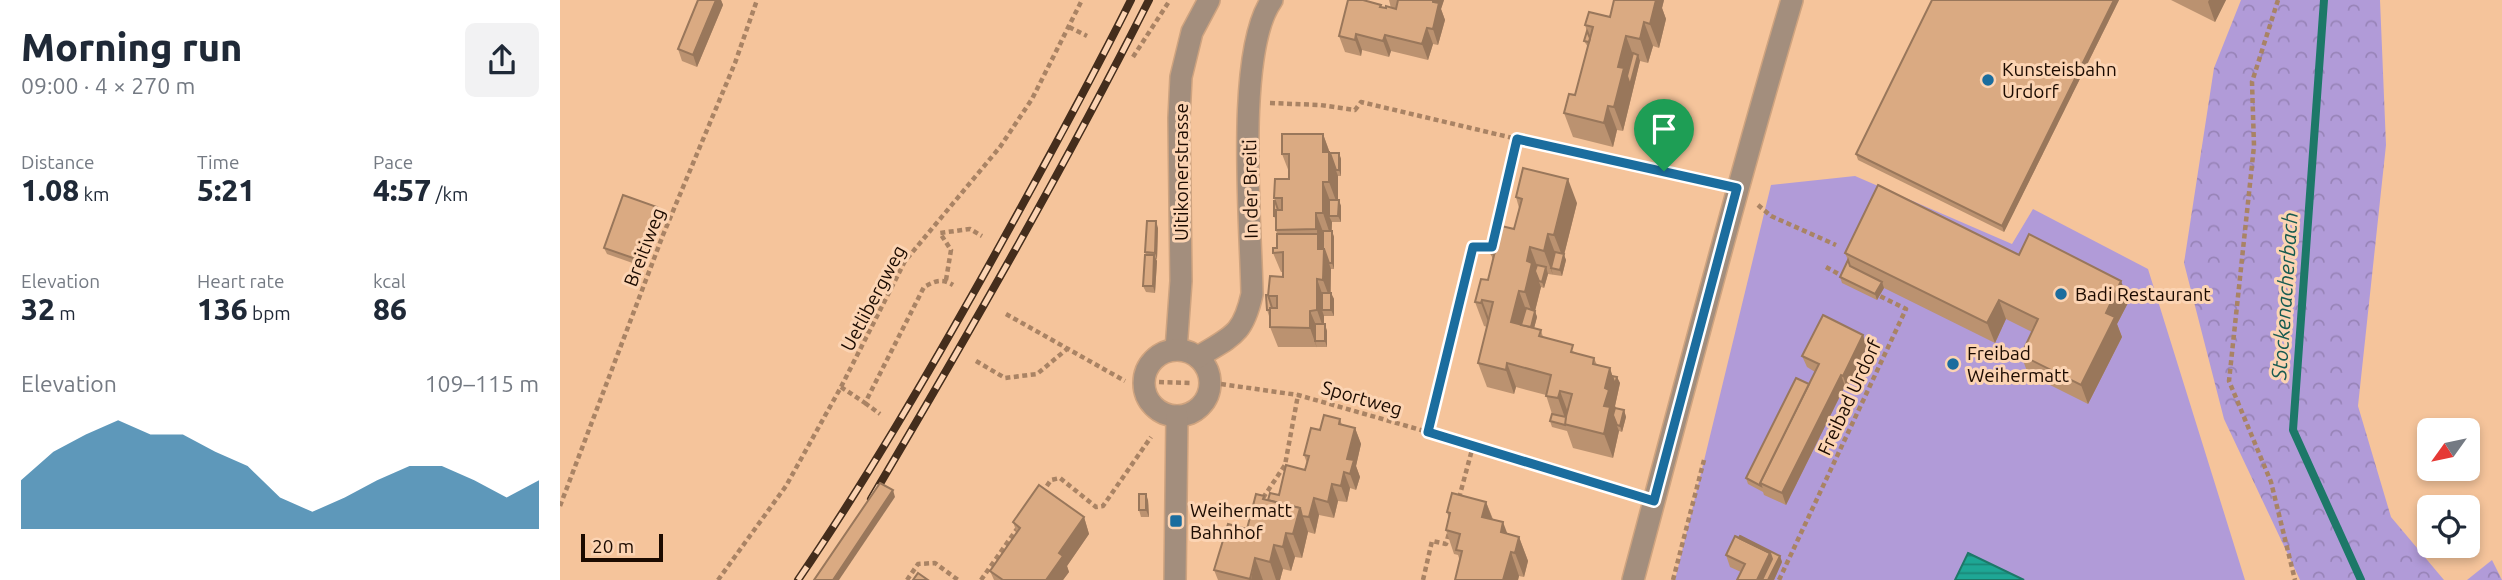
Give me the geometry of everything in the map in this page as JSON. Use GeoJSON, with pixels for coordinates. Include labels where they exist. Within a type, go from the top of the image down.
{"type":"FeatureCollection","features":[{"type":"Feature","properties":{"kind":"street","name":"Uitikonerstrasse"},"geometry":{"type":"LineString","coordinates":[[1176,350],[1181,281],[1181,76],[1192,32],[1209,0]]}},
{"type":"Feature","properties":{"kind":"street","name":"In der Breiti"},"geometry":{"type":"LineString","coordinates":[[1198,357],[1232,336],[1247,319],[1252,293],[1248,103],[1256,42],[1272,0]]}},
{"type":"Feature","properties":{"kind":"street"},"geometry":{"type":"LineString","coordinates":[[1633,580],[1737,188],[1792,0]]}},
{"type":"Feature","properties":{"kind":"street"},"geometry":{"type":"LineString","coordinates":[[1176,350],[1188,351],[1198,357],[1206,365],[1210,384],[1203,404],[1195,411],[1172,415],[1156,408],[1149,399],[1145,382],[1149,367],[1157,357],[1176,350]]}},
{"type":"Feature","properties":{"kind":"street"},"geometry":{"type":"LineString","coordinates":[[1172,415],[1175,580]]}},
{"type":"Feature","properties":{"kind":"path","name":"Breitiweg"},"geometry":{"type":"LineString","coordinates":[[560,506],[663,234],[735,63],[757,0]]}},
{"type":"Feature","properties":{"kind":"path","name":"Uetlibergweg"},"geometry":{"type":"LineString","coordinates":[[718,580],[786,486],[841,387],[905,261],[1000,147],[1032,99],[1082,0]]}},
{"type":"Feature","properties":{"kind":"path"},"geometry":{"type":"LineString","coordinates":[[1133,57],[1170,0]]}},
{"type":"Feature","properties":{"kind":"path"},"geometry":{"type":"LineString","coordinates":[[2278,0],[2252,82],[2254,146],[2229,381],[2271,482],[2295,580]]}},
{"type":"Feature","properties":{"kind":"path"},"geometry":{"type":"LineString","coordinates":[[1069,27],[1087,36]]}},
{"type":"Feature","properties":{"kind":"path"},"geometry":{"type":"LineString","coordinates":[[1248,103],[1320,105],[1355,110],[1360,103],[1737,188],[1771,216],[1836,245]]}},
{"type":"Feature","properties":{"kind":"path"},"geometry":{"type":"LineString","coordinates":[[1428,432],[1473,247],[1492,247],[1517,139]]}},
{"type":"Feature","properties":{"kind":"path"},"geometry":{"type":"LineString","coordinates":[[932,226],[951,250],[946,280]]}},
{"type":"Feature","properties":{"kind":"path"},"geometry":{"type":"LineString","coordinates":[[940,233],[970,229],[982,236]]}},
{"type":"Feature","properties":{"kind":"path"},"geometry":{"type":"LineString","coordinates":[[1826,267],[1845,277]]}},
{"type":"Feature","properties":{"kind":"path"},"geometry":{"type":"LineString","coordinates":[[865,403],[924,287],[934,281],[946,280],[953,285]]}},
{"type":"Feature","properties":{"kind":"path","name":"Freibad Urdorf"},"geometry":{"type":"LineString","coordinates":[[1779,580],[1906,309],[1869,290]]}},
{"type":"Feature","properties":{"kind":"path"},"geometry":{"type":"LineString","coordinates":[[1006,314],[1125,381]]}},
{"type":"Feature","properties":{"kind":"path"},"geometry":{"type":"LineString","coordinates":[[976,361],[1005,378],[1037,374],[1067,349]]}},
{"type":"Feature","properties":{"kind":"path"},"geometry":{"type":"LineString","coordinates":[[1159,382],[1192,383]]}},
{"type":"Feature","properties":{"kind":"path","name":"Sportweg"},"geometry":{"type":"LineString","coordinates":[[1221,384],[1298,395],[1474,445],[1654,501]]}},
{"type":"Feature","properties":{"kind":"path"},"geometry":{"type":"LineString","coordinates":[[841,387],[880,414]]}},
{"type":"Feature","properties":{"kind":"path"},"geometry":{"type":"LineString","coordinates":[[1255,509],[1285,465],[1298,395]]}},
{"type":"Feature","properties":{"kind":"path"},"geometry":{"type":"LineString","coordinates":[[1035,502],[1051,480],[1060,478],[1096,507],[1103,506],[1172,415]]}},
{"type":"Feature","properties":{"kind":"path"},"geometry":{"type":"LineString","coordinates":[[1456,507],[1474,445]]}},
{"type":"Feature","properties":{"kind":"path"},"geometry":{"type":"LineString","coordinates":[[1673,580],[1704,460]]}},
{"type":"Feature","properties":{"kind":"path"},"geometry":{"type":"LineString","coordinates":[[1175,521],[1235,535]]}},
{"type":"Feature","properties":{"kind":"path"},"geometry":{"type":"LineString","coordinates":[[981,580],[1020,524]]}},
{"type":"Feature","properties":{"kind":"path"},"geometry":{"type":"LineString","coordinates":[[1423,580],[1432,541],[1446,544],[1449,532]]}},
{"type":"Feature","properties":{"kind":"path"},"geometry":{"type":"LineString","coordinates":[[907,580],[918,564],[935,563],[958,580]]}},
{"type":"Feature","properties":{"kind":"green space"},"geometry":{"type":"Polygon","coordinates":[[[2241,0],[2380,0],[2386,145],[2358,406],[2391,517],[2417,548],[2417,558],[2425,558],[2444,580],[2300,580],[2224,419],[2184,263],[2214,68],[2241,0]]]}},
{"type":"Feature","properties":{"kind":"green space","name":"Freibad Weihermatt"},"geometry":{"type":"Polygon","coordinates":[[[1855,176],[2012,244],[2033,209],[2148,269],[2245,580],[1675,580],[1771,185],[1855,176]]]}},
{"type":"Feature","properties":{"kind":"green space"},"geometry":{"type":"Polygon","coordinates":[[[2492,560],[2502,580],[2467,580],[2492,560]]]}},
{"type":"Feature","properties":{"kind":"water"},"geometry":{"type":"Polygon","coordinates":[[[1968,553],[2024,580],[1955,580],[1968,553]]]}},
{"type":"Feature","properties":{"kind":"building"},"geometry":{"type":"Polygon","coordinates":[[[698,0],[716,0],[693,55],[678,49],[698,0]]]}},
{"type":"Feature","properties":{"kind":"building"},"geometry":{"type":"Polygon","coordinates":[[[1348,0],[1363,0],[1381,5],[1380,7],[1396,9],[1398,0],[1433,0],[1439,3],[1433,29],[1427,28],[1422,44],[1385,35],[1383,41],[1356,34],[1355,40],[1339,36],[1348,0]]]}},
{"type":"Feature","properties":{"kind":"building"},"geometry":{"type":"Polygon","coordinates":[[[1614,0],[1656,0],[1650,24],[1644,22],[1640,39],[1626,36],[1618,67],[1624,68],[1614,107],[1608,106],[1604,123],[1564,113],[1569,94],[1575,95],[1593,27],[1585,25],[1589,12],[1610,17],[1614,0]]]}},
{"type":"Feature","properties":{"kind":"building","name":"Kunsteisbahn Urdorf"},"geometry":{"type":"Polygon","coordinates":[[[1932,0],[2114,0],[2002,226],[1856,154],[1932,0]]]}},
{"type":"Feature","properties":{"kind":"building"},"geometry":{"type":"Polygon","coordinates":[[[1587,31],[1590,38],[1589,42],[1584,41],[1587,31]]]}},
{"type":"Feature","properties":{"kind":"building"},"geometry":{"type":"Polygon","coordinates":[[[1633,53],[1638,55],[1630,85],[1627,76],[1633,53]]]}},
{"type":"Feature","properties":{"kind":"building"},"geometry":{"type":"Polygon","coordinates":[[[1282,134],[1323,134],[1323,152],[1329,152],[1329,182],[1323,182],[1323,213],[1316,213],[1316,229],[1276,230],[1276,210],[1282,210],[1282,198],[1274,198],[1275,179],[1289,179],[1289,154],[1282,154],[1282,134]]]}},
{"type":"Feature","properties":{"kind":"building"},"geometry":{"type":"Polygon","coordinates":[[[1330,153],[1339,153],[1339,170],[1336,170],[1330,153]]]}},
{"type":"Feature","properties":{"kind":"building"},"geometry":{"type":"Polygon","coordinates":[[[1523,168],[1568,179],[1554,235],[1548,234],[1544,251],[1530,247],[1527,261],[1532,263],[1525,292],[1519,291],[1511,322],[1541,330],[1539,336],[1573,345],[1571,352],[1594,358],[1593,364],[1610,368],[1605,388],[1609,390],[1604,406],[1610,407],[1604,434],[1564,424],[1572,394],[1560,391],[1558,398],[1546,396],[1551,375],[1507,363],[1506,370],[1478,363],[1493,302],[1475,302],[1481,279],[1488,280],[1498,239],[1490,236],[1493,224],[1514,229],[1522,199],[1516,197],[1523,168]]]}},
{"type":"Feature","properties":{"kind":"building"},"geometry":{"type":"Polygon","coordinates":[[[1878,185],[2019,255],[2029,234],[2121,281],[2106,313],[2115,317],[2081,385],[2021,355],[2038,319],[1999,300],[1987,323],[1845,253],[1878,185]]]}},
{"type":"Feature","properties":{"kind":"building"},"geometry":{"type":"Polygon","coordinates":[[[623,195],[657,207],[639,260],[604,248],[623,195]]]}},
{"type":"Feature","properties":{"kind":"building"},"geometry":{"type":"Polygon","coordinates":[[[1329,200],[1339,200],[1338,216],[1329,216],[1329,200]]]}},
{"type":"Feature","properties":{"kind":"building"},"geometry":{"type":"Polygon","coordinates":[[[1274,201],[1278,210],[1276,216],[1274,216],[1274,201]]]}},
{"type":"Feature","properties":{"kind":"building"},"geometry":{"type":"Polygon","coordinates":[[[1147,221],[1156,221],[1155,253],[1145,252],[1147,221]]]}},
{"type":"Feature","properties":{"kind":"building"},"geometry":{"type":"Polygon","coordinates":[[[1323,231],[1332,231],[1332,263],[1329,263],[1323,249],[1323,231]]]}},
{"type":"Feature","properties":{"kind":"building"},"geometry":{"type":"Polygon","coordinates":[[[1277,234],[1318,234],[1318,249],[1324,249],[1323,280],[1317,279],[1317,310],[1310,311],[1310,328],[1270,327],[1270,308],[1277,308],[1277,296],[1268,296],[1270,276],[1283,277],[1283,252],[1273,253],[1273,248],[1277,248],[1277,234]]]}},
{"type":"Feature","properties":{"kind":"building"},"geometry":{"type":"Polygon","coordinates":[[[1555,252],[1564,254],[1560,270],[1551,268],[1555,252]]]}},
{"type":"Feature","properties":{"kind":"building"},"geometry":{"type":"Polygon","coordinates":[[[1145,255],[1154,255],[1153,286],[1143,286],[1145,255]]]}},
{"type":"Feature","properties":{"kind":"building"},"geometry":{"type":"Polygon","coordinates":[[[1848,260],[1850,266],[1882,282],[1875,294],[1840,277],[1848,260]]]}},
{"type":"Feature","properties":{"kind":"building"},"geometry":{"type":"Polygon","coordinates":[[[1537,265],[1546,267],[1542,282],[1535,271],[1537,265]]]}},
{"type":"Feature","properties":{"kind":"building"},"geometry":{"type":"Polygon","coordinates":[[[1322,293],[1331,293],[1331,310],[1322,310],[1322,293]]]}},
{"type":"Feature","properties":{"kind":"building"},"geometry":{"type":"Polygon","coordinates":[[[1266,295],[1272,308],[1270,310],[1267,310],[1266,295]]]}},
{"type":"Feature","properties":{"kind":"building"},"geometry":{"type":"Polygon","coordinates":[[[1526,308],[1535,311],[1531,327],[1521,325],[1526,308]]]}},
{"type":"Feature","properties":{"kind":"building"},"geometry":{"type":"Polygon","coordinates":[[[1823,315],[1863,335],[1782,493],[1760,483],[1819,364],[1802,356],[1823,315]]]}},
{"type":"Feature","properties":{"kind":"building"},"geometry":{"type":"Polygon","coordinates":[[[1315,324],[1325,324],[1325,341],[1315,341],[1315,324]]]}},
{"type":"Feature","properties":{"kind":"building"},"geometry":{"type":"Polygon","coordinates":[[[1796,378],[1809,384],[1760,483],[1761,486],[1746,478],[1796,378]]]}},
{"type":"Feature","properties":{"kind":"building"},"geometry":{"type":"Polygon","coordinates":[[[1615,408],[1624,410],[1620,426],[1613,415],[1615,408]]]}},
{"type":"Feature","properties":{"kind":"building"},"geometry":{"type":"Polygon","coordinates":[[[1552,414],[1566,417],[1565,425],[1550,421],[1552,414]]]}},
{"type":"Feature","properties":{"kind":"building"},"geometry":{"type":"Polygon","coordinates":[[[1324,415],[1340,419],[1339,424],[1355,428],[1347,459],[1354,460],[1350,474],[1344,472],[1341,486],[1332,484],[1328,502],[1314,498],[1309,517],[1302,516],[1300,508],[1268,500],[1270,493],[1279,495],[1286,465],[1305,470],[1309,456],[1304,455],[1311,428],[1320,430],[1324,415]]]}},
{"type":"Feature","properties":{"kind":"building"},"geometry":{"type":"Polygon","coordinates":[[[880,483],[893,490],[833,580],[814,580],[880,483]]]}},
{"type":"Feature","properties":{"kind":"building"},"geometry":{"type":"Polygon","coordinates":[[[1039,485],[1084,517],[1059,553],[1063,556],[1046,580],[1003,580],[990,571],[1020,528],[1013,522],[1039,485]]]}},
{"type":"Feature","properties":{"kind":"building"},"geometry":{"type":"Polygon","coordinates":[[[1452,493],[1486,502],[1482,517],[1503,522],[1501,532],[1519,537],[1515,553],[1511,552],[1503,580],[1455,580],[1462,551],[1456,550],[1460,534],[1446,530],[1452,493]]]}},
{"type":"Feature","properties":{"kind":"building"},"geometry":{"type":"Polygon","coordinates":[[[1139,494],[1146,494],[1146,510],[1139,510],[1139,494]]]}},
{"type":"Feature","properties":{"kind":"building"},"geometry":{"type":"Polygon","coordinates":[[[1256,494],[1264,496],[1263,499],[1300,508],[1293,534],[1286,533],[1283,547],[1274,545],[1270,562],[1255,558],[1250,579],[1214,570],[1228,524],[1247,529],[1256,494]]]}},
{"type":"Feature","properties":{"kind":"building"},"geometry":{"type":"Polygon","coordinates":[[[1735,536],[1770,553],[1757,580],[1737,580],[1745,564],[1726,555],[1735,536]]]}},
{"type":"Feature","properties":{"kind":"building"},"geometry":{"type":"Polygon","coordinates":[[[1740,536],[1780,556],[1768,580],[1762,580],[1772,559],[1770,553],[1739,538],[1740,536]]]}},
{"type":"Feature","properties":{"kind":"building"},"geometry":{"type":"Polygon","coordinates":[[[918,573],[928,580],[913,580],[918,573]]]}},
{"type":"Feature","properties":{"kind":"waterway","name":"Stockenacherbach"},"geometry":{"type":"LineString","coordinates":[[2324,0],[2293,430],[2361,580]]}},
{"type":"Feature","properties":{"kind":"railway"},"geometry":{"type":"LineString","coordinates":[[798,580],[873,465],[943,347],[1043,168],[1131,0]]}},
{"type":"Feature","properties":{"kind":"railway"},"geometry":{"type":"LineString","coordinates":[[871,499],[1014,252],[1149,0]]}},
{"type":"Feature","properties":{"kind":"place","name":"Kunsteisbahn Urdorf"},"geometry":{"type":"Point","coordinates":[1988,80]}},
{"type":"Feature","properties":{"kind":"place","name":"Badi Restaurant"},"geometry":{"type":"Point","coordinates":[2061,294]}},
{"type":"Feature","properties":{"kind":"place","name":"Freibad Weihermatt"},"geometry":{"type":"Point","coordinates":[1953,364]}},
{"type":"Feature","properties":{"kind":"place","name":"Weihermatt Bahnhof"},"geometry":{"type":"Point","coordinates":[1176,521]}},
{"type":"Feature","properties":{"kind":"route"},"geometry":{"type":"LineString","coordinates":[[1517,139],[1664,171],[1737,188],[1654,501],[1428,432],[1473,247],[1492,247],[1517,139]]}}]}
